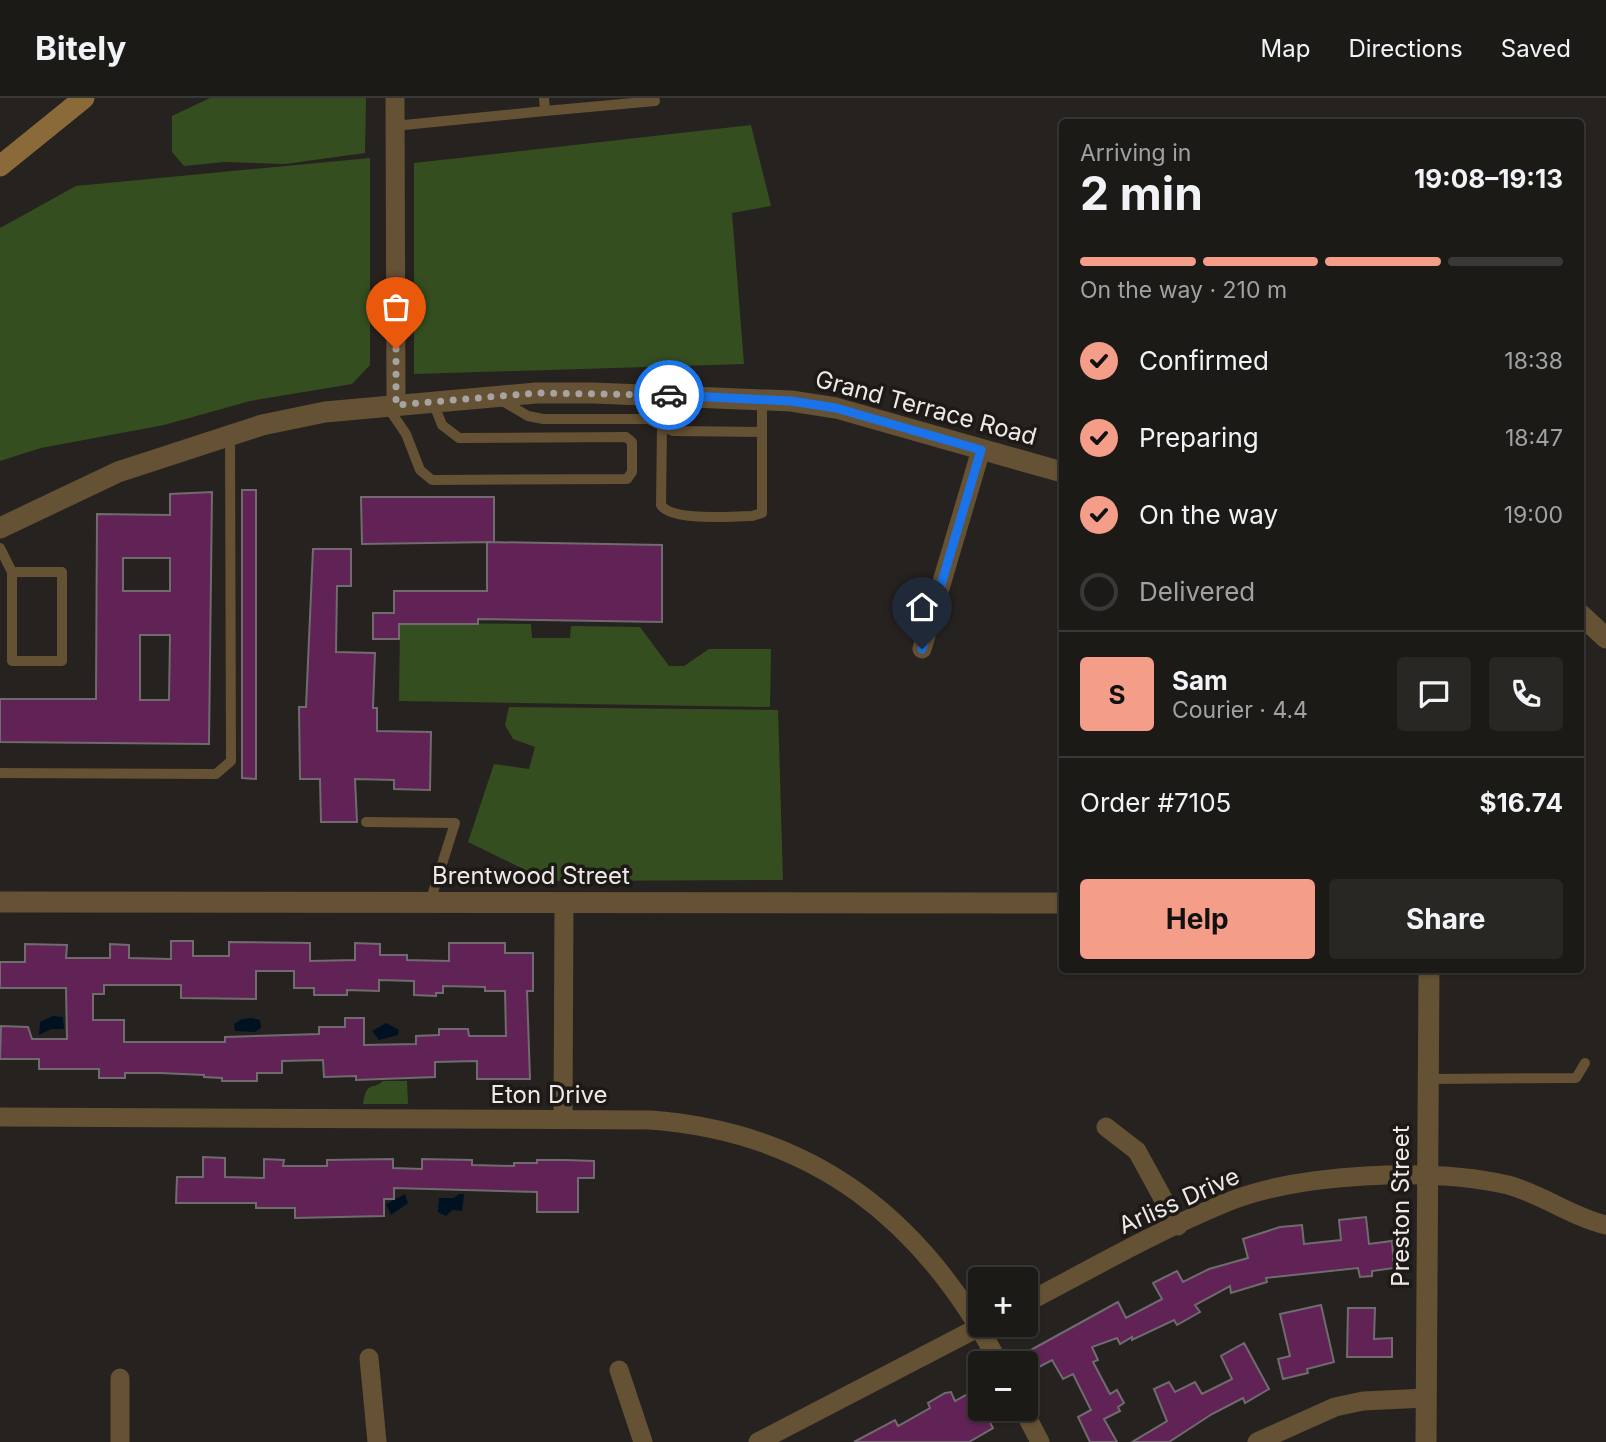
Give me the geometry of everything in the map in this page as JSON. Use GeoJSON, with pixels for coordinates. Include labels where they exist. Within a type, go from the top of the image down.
{"type":"FeatureCollection","features":[{"type":"Feature","properties":{"kind":"main road"},"geometry":{"type":"LineString","coordinates":[[0,166],[84,98]]}},
{"type":"Feature","properties":{"kind":"street"},"geometry":{"type":"LineString","coordinates":[[391,405],[394,98]]}},
{"type":"Feature","properties":{"kind":"street","name":"Grand Terrace Road"},"geometry":{"type":"LineString","coordinates":[[0,528],[118,472],[230,435],[325,412],[496,397],[594,393],[657,412],[762,400],[836,408],[1059,471]]}},
{"type":"Feature","properties":{"kind":"street"},"geometry":{"type":"LineString","coordinates":[[922,649],[981,450]]}},
{"type":"Feature","properties":{"kind":"street"},"geometry":{"type":"LineString","coordinates":[[1584,618],[1606,638]]}},
{"type":"Feature","properties":{"kind":"street","name":"Brentwood Street"},"geometry":{"type":"LineString","coordinates":[[0,902],[1059,903]]}},
{"type":"Feature","properties":{"kind":"street"},"geometry":{"type":"LineString","coordinates":[[563,1119],[564,902]]}},
{"type":"Feature","properties":{"kind":"street","name":"Preston Street"},"geometry":{"type":"LineString","coordinates":[[1426,1442],[1429,973]]}},
{"type":"Feature","properties":{"kind":"street","name":"Eton Drive"},"geometry":{"type":"LineString","coordinates":[[0,1117],[650,1120],[694,1125],[746,1137],[802,1157],[844,1181],[901,1226],[942,1272],[968,1308]]}},
{"type":"Feature","properties":{"kind":"street"},"geometry":{"type":"LineString","coordinates":[[1106,1127],[1137,1151],[1178,1226]]}},
{"type":"Feature","properties":{"kind":"street","name":"Arliss Drive"},"geometry":{"type":"LineString","coordinates":[[1038,1297],[1226,1203],[1269,1189],[1372,1177],[1471,1178],[1511,1186],[1606,1225]]}},
{"type":"Feature","properties":{"kind":"street"},"geometry":{"type":"LineString","coordinates":[[758,1442],[968,1333]]}},
{"type":"Feature","properties":{"kind":"street"},"geometry":{"type":"LineString","coordinates":[[369,1358],[377,1442]]}},
{"type":"Feature","properties":{"kind":"street"},"geometry":{"type":"LineString","coordinates":[[619,1370],[643,1442]]}},
{"type":"Feature","properties":{"kind":"street"},"geometry":{"type":"LineString","coordinates":[[120,1378],[120,1442]]}},
{"type":"Feature","properties":{"kind":"street"},"geometry":{"type":"LineString","coordinates":[[1257,1442],[1335,1407],[1363,1401],[1426,1398]]}},
{"type":"Feature","properties":{"kind":"street"},"geometry":{"type":"LineString","coordinates":[[1029,1421],[1040,1442]]}},
{"type":"Feature","properties":{"kind":"lane"},"geometry":{"type":"LineString","coordinates":[[544,98],[545,111]]}},
{"type":"Feature","properties":{"kind":"lane"},"geometry":{"type":"LineString","coordinates":[[394,127],[655,101]]}},
{"type":"Feature","properties":{"kind":"lane"},"geometry":{"type":"LineString","coordinates":[[657,412],[660,505],[664,510],[677,515],[752,516],[762,513],[762,400]]}},
{"type":"Feature","properties":{"kind":"lane"},"geometry":{"type":"LineString","coordinates":[[391,405],[420,470],[432,480],[627,479],[632,472],[632,442],[625,436],[459,438],[442,425],[433,402]]}},
{"type":"Feature","properties":{"kind":"lane"},"geometry":{"type":"LineString","coordinates":[[657,412],[673,431],[762,432]]}},
{"type":"Feature","properties":{"kind":"lane"},"geometry":{"type":"LineString","coordinates":[[0,773],[216,774],[231,761],[230,435]]}},
{"type":"Feature","properties":{"kind":"lane"},"geometry":{"type":"LineString","coordinates":[[0,548],[12,572],[12,661],[62,661],[62,572],[12,572]]}},
{"type":"Feature","properties":{"kind":"lane"},"geometry":{"type":"LineString","coordinates":[[366,822],[456,823],[430,902]]}},
{"type":"Feature","properties":{"kind":"lane"},"geometry":{"type":"LineString","coordinates":[[1428,1079],[1576,1078],[1585,1063]]}},
{"type":"Feature","properties":{"kind":"green space"},"geometry":{"type":"Polygon","coordinates":[[[210,98],[366,98],[365,153],[285,164],[224,162],[184,166],[172,152],[172,116],[210,98]]]}},
{"type":"Feature","properties":{"kind":"green space"},"geometry":{"type":"Polygon","coordinates":[[[751,125],[771,206],[732,213],[744,364],[414,374],[414,163],[751,125]]]}},
{"type":"Feature","properties":{"kind":"green space"},"geometry":{"type":"Polygon","coordinates":[[[370,158],[370,365],[352,384],[250,401],[164,425],[41,448],[0,461],[0,228],[76,186],[370,158]]]}},
{"type":"Feature","properties":{"kind":"green space"},"geometry":{"type":"Polygon","coordinates":[[[400,623],[531,624],[532,638],[570,638],[571,626],[640,627],[669,666],[684,666],[709,649],[771,649],[770,707],[399,701],[400,623]]]}},
{"type":"Feature","properties":{"kind":"green space"},"geometry":{"type":"Polygon","coordinates":[[[509,707],[778,710],[783,880],[548,881],[468,842],[494,764],[529,769],[535,747],[513,739],[505,725],[509,707]]]}},
{"type":"Feature","properties":{"kind":"green space"},"geometry":{"type":"Polygon","coordinates":[[[383,1081],[407,1081],[408,1104],[363,1104],[368,1089],[383,1081]]]}},
{"type":"Feature","properties":{"kind":"water"},"geometry":{"type":"Polygon","coordinates":[[[53,1016],[63,1017],[64,1029],[51,1029],[39,1035],[40,1022],[53,1016]]]}},
{"type":"Feature","properties":{"kind":"water"},"geometry":{"type":"Polygon","coordinates":[[[242,1019],[260,1020],[261,1028],[255,1032],[235,1031],[234,1024],[242,1019]]]}},
{"type":"Feature","properties":{"kind":"water"},"geometry":{"type":"Polygon","coordinates":[[[386,1023],[399,1030],[398,1035],[379,1040],[372,1031],[386,1023]]]}},
{"type":"Feature","properties":{"kind":"water"},"geometry":{"type":"Polygon","coordinates":[[[405,1194],[408,1203],[391,1215],[386,1204],[405,1194]]]}},
{"type":"Feature","properties":{"kind":"water"},"geometry":{"type":"Polygon","coordinates":[[[464,1194],[462,1211],[452,1210],[446,1216],[438,1212],[439,1198],[454,1198],[464,1194]]]}},
{"type":"Feature","properties":{"kind":"building"},"geometry":{"type":"Polygon","coordinates":[[[242,490],[256,490],[256,779],[242,778],[242,490]]]}},
{"type":"Feature","properties":{"kind":"building"},"geometry":{"type":"Polygon","coordinates":[[[212,492],[209,744],[0,742],[0,699],[96,699],[97,514],[170,515],[170,494],[212,492]],[[123,558],[123,591],[170,591],[170,558],[123,558]],[[140,635],[140,700],[169,700],[170,635],[140,635]]]}},
{"type":"Feature","properties":{"kind":"building"},"geometry":{"type":"Polygon","coordinates":[[[361,497],[494,497],[494,542],[362,544],[361,497]]]}},
{"type":"Feature","properties":{"kind":"building"},"geometry":{"type":"Polygon","coordinates":[[[487,542],[662,545],[662,622],[478,619],[478,624],[399,624],[399,639],[373,639],[373,613],[394,613],[394,591],[487,591],[487,542]]]}},
{"type":"Feature","properties":{"kind":"building"},"geometry":{"type":"Polygon","coordinates":[[[313,549],[351,549],[351,586],[337,586],[336,652],[375,653],[373,708],[377,708],[377,731],[431,732],[430,790],[394,789],[394,780],[355,779],[357,822],[321,822],[320,779],[300,779],[299,707],[306,707],[313,549]]]}},
{"type":"Feature","properties":{"kind":"building"},"geometry":{"type":"Polygon","coordinates":[[[171,941],[193,941],[193,956],[229,956],[229,942],[310,943],[310,961],[355,960],[355,943],[380,944],[380,955],[407,955],[407,960],[449,961],[449,943],[505,943],[505,953],[533,953],[533,991],[527,991],[530,1079],[477,1079],[477,1061],[435,1062],[435,1077],[356,1080],[356,1076],[324,1077],[323,1060],[282,1061],[282,1073],[257,1073],[257,1081],[222,1081],[222,1078],[204,1075],[160,1073],[125,1073],[125,1078],[99,1078],[99,1069],[39,1069],[39,1059],[0,1059],[1,1026],[28,1027],[32,1039],[67,1039],[66,988],[0,988],[0,962],[25,962],[25,944],[67,945],[66,958],[110,958],[110,944],[129,945],[129,958],[171,959],[171,941]],[[256,971],[256,999],[181,998],[181,985],[104,985],[104,994],[93,994],[93,1020],[124,1020],[124,1042],[225,1042],[225,1037],[319,1034],[319,1027],[345,1027],[345,1018],[364,1018],[364,1045],[416,1044],[416,1036],[439,1035],[439,1029],[468,1029],[469,1036],[506,1036],[505,991],[485,991],[485,987],[443,986],[443,993],[436,993],[436,996],[414,995],[414,981],[379,980],[379,991],[347,990],[347,995],[314,995],[314,988],[294,988],[294,971],[256,971]]]}},
{"type":"Feature","properties":{"kind":"building"},"geometry":{"type":"Polygon","coordinates":[[[203,1157],[225,1158],[225,1177],[264,1178],[264,1159],[284,1160],[283,1166],[327,1166],[327,1160],[393,1159],[393,1168],[422,1169],[422,1159],[472,1160],[472,1165],[514,1166],[514,1163],[537,1163],[537,1160],[594,1161],[594,1178],[578,1178],[578,1212],[537,1212],[537,1192],[394,1188],[394,1199],[384,1199],[384,1216],[295,1218],[295,1208],[256,1208],[256,1203],[176,1203],[177,1177],[203,1177],[203,1157]]]}},
{"type":"Feature","properties":{"kind":"building"},"geometry":{"type":"Polygon","coordinates":[[[1366,1217],[1369,1244],[1392,1241],[1394,1268],[1372,1271],[1372,1276],[1360,1277],[1358,1268],[1266,1278],[1267,1282],[1231,1293],[1230,1286],[1195,1305],[1200,1312],[1177,1325],[1174,1320],[1120,1344],[1117,1338],[1092,1347],[1098,1360],[1093,1362],[1110,1394],[1117,1390],[1124,1403],[1118,1407],[1120,1411],[1104,1419],[1117,1442],[1090,1442],[1078,1417],[1091,1410],[1073,1374],[1063,1379],[1052,1360],[1038,1367],[1038,1351],[1029,1351],[1118,1302],[1126,1318],[1162,1299],[1153,1283],[1177,1271],[1183,1282],[1209,1269],[1248,1258],[1243,1239],[1280,1227],[1302,1225],[1304,1244],[1341,1240],[1339,1220],[1366,1217]]]}},
{"type":"Feature","properties":{"kind":"building"},"geometry":{"type":"Polygon","coordinates":[[[1321,1305],[1334,1362],[1307,1369],[1308,1373],[1283,1379],[1278,1359],[1290,1356],[1280,1314],[1321,1305]]]}},
{"type":"Feature","properties":{"kind":"building"},"geometry":{"type":"Polygon","coordinates":[[[1348,1308],[1375,1308],[1374,1339],[1392,1338],[1392,1357],[1347,1357],[1348,1308]]]}},
{"type":"Feature","properties":{"kind":"building"},"geometry":{"type":"Polygon","coordinates":[[[1244,1343],[1269,1389],[1245,1403],[1243,1398],[1212,1414],[1169,1442],[1132,1442],[1167,1421],[1154,1389],[1169,1382],[1175,1392],[1195,1382],[1202,1394],[1232,1379],[1221,1356],[1244,1343]]]}},
{"type":"Feature","properties":{"kind":"building"},"geometry":{"type":"Polygon","coordinates":[[[951,1392],[955,1401],[968,1394],[968,1421],[989,1421],[993,1428],[969,1442],[854,1442],[895,1420],[898,1426],[930,1408],[928,1403],[945,1393],[951,1392]]]}},
{"type":"Feature","properties":{"kind":"way so far"},"geometry":{"type":"LineString","coordinates":[[396,349],[396,405],[536,393],[669,395]]}},
{"type":"Feature","properties":{"kind":"route"},"geometry":{"type":"LineString","coordinates":[[669,395],[791,401],[836,408],[981,450],[922,649]]}}]}
